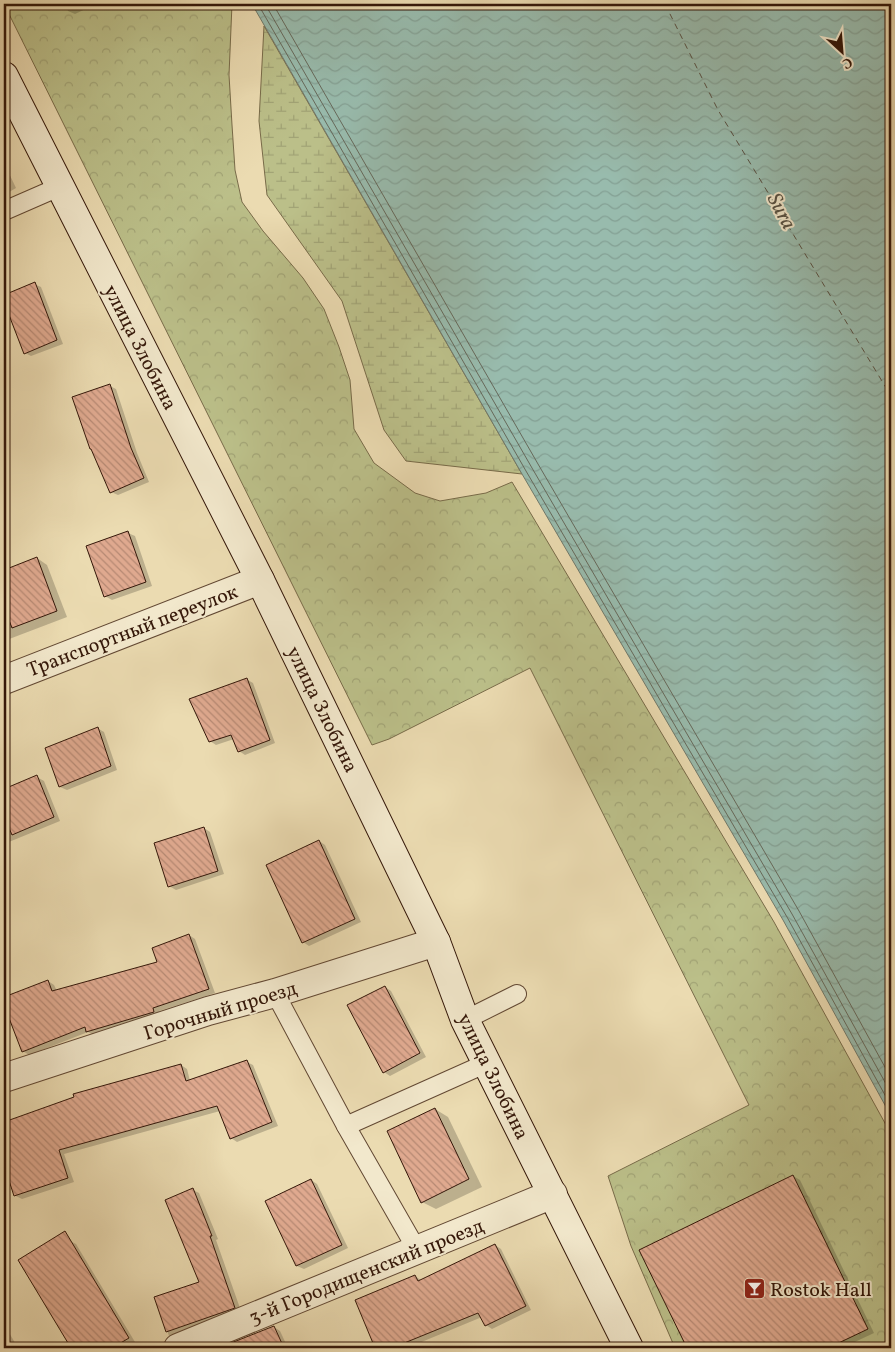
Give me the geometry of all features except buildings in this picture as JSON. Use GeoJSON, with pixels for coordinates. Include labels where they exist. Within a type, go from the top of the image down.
{"type":"FeatureCollection","features":[{"type":"Feature","properties":{"kind":"main road","name":"улица Злобина"},"geometry":{"type":"LineString","coordinates":[[4,76],[260,580],[436,942],[465,1020],[629,1348]]}},
{"type":"Feature","properties":{"kind":"main road","name":"Транспортный переулок"},"geometry":{"type":"LineString","coordinates":[[4,680],[260,580]]}},
{"type":"Feature","properties":{"kind":"main road","name":"Горочный проезд"},"geometry":{"type":"LineString","coordinates":[[4,1078],[208,1011],[275,993],[436,942]]}},
{"type":"Feature","properties":{"kind":"main road","name":"3-й Городищенский проезд"},"geometry":{"type":"LineString","coordinates":[[178,1348],[553,1194]]}},
{"type":"Feature","properties":{"kind":"lane"},"geometry":{"type":"LineString","coordinates":[[4,211],[59,187]]}},
{"type":"Feature","properties":{"kind":"lane"},"geometry":{"type":"LineString","coordinates":[[275,993],[346,1126],[417,1250]]}},
{"type":"Feature","properties":{"kind":"lane"},"geometry":{"type":"LineString","coordinates":[[465,1020],[516,994]]}},
{"type":"Feature","properties":{"kind":"lane"},"geometry":{"type":"LineString","coordinates":[[346,1126],[487,1063]]}},
{"type":"Feature","properties":{"kind":"green space"},"geometry":{"type":"Polygon","coordinates":[[[4,4],[232,4],[229,75],[235,170],[242,202],[263,231],[303,278],[324,309],[350,380],[354,429],[374,463],[415,493],[440,501],[486,493],[512,482],[774,922],[891,1134],[891,1348],[675,1348],[631,1246],[608,1176],[749,1105],[530,668],[389,739],[372,745],[4,4]]]}},
{"type":"Feature","properties":{"kind":"green space"},"geometry":{"type":"Polygon","coordinates":[[[264,26],[522,474],[406,461],[384,430],[342,301],[267,195],[259,121],[264,26]]]}},
{"type":"Feature","properties":{"kind":"water","name":"Sura"},"geometry":{"type":"Polygon","coordinates":[[[252,4],[891,4],[891,1116],[783,920],[522,474],[252,4]]]}},
{"type":"Feature","properties":{"kind":"ferry route"},"geometry":{"type":"LineString","coordinates":[[665,4],[718,110],[891,396]]}},
{"type":"Feature","properties":{"kind":"place","name":"Rostok Hall"},"geometry":{"type":"Point","coordinates":[754,1289]}}]}
